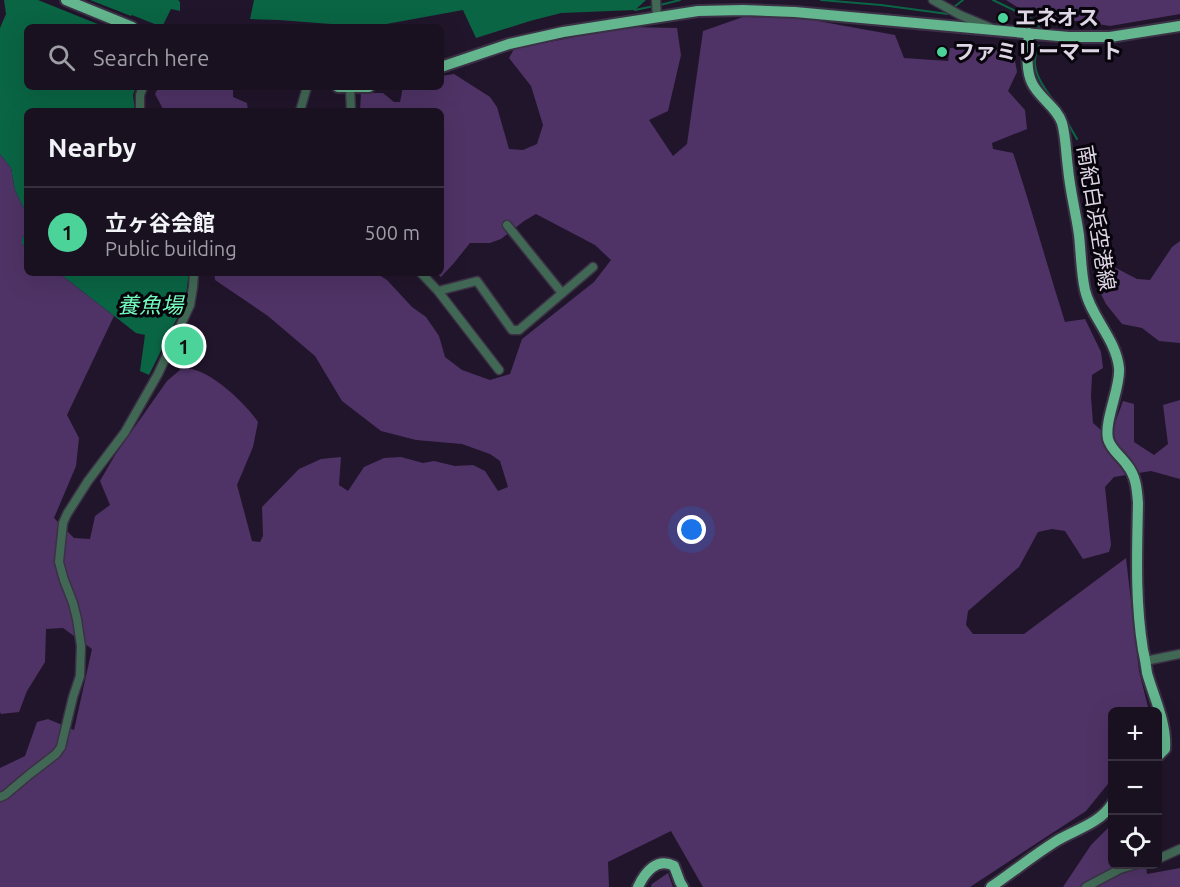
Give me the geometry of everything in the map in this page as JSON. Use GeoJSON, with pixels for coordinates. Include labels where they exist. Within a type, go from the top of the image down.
{"type":"FeatureCollection","features":[{"type":"Feature","properties":{"kind":"main road"},"geometry":{"type":"LineString","coordinates":[[66,0],[125,24]]}},
{"type":"Feature","properties":{"kind":"main road"},"geometry":{"type":"LineString","coordinates":[[444,66],[509,44],[656,14],[743,10],[795,12],[1069,37],[1110,37],[1180,26]]}},
{"type":"Feature","properties":{"kind":"main road","name":"南紀白浜空港線"},"geometry":{"type":"LineString","coordinates":[[1029,33],[1028,59],[1032,83],[1056,112],[1061,122],[1079,235],[1084,287],[1089,304],[1111,342],[1120,370],[1108,438],[1135,478],[1138,503],[1136,585],[1145,662],[1158,707]]}},
{"type":"Feature","properties":{"kind":"main road","name":"南紀白浜空港線"},"geometry":{"type":"LineString","coordinates":[[1162,722],[1166,738],[1165,749],[1162,752]]}},
{"type":"Feature","properties":{"kind":"main road"},"geometry":{"type":"LineString","coordinates":[[991,887],[1057,841],[1095,822],[1108,811]]}},
{"type":"Feature","properties":{"kind":"main road"},"geometry":{"type":"LineString","coordinates":[[638,887],[656,864],[667,862],[674,866],[683,887]]}},
{"type":"Feature","properties":{"kind":"street"},"geometry":{"type":"LineString","coordinates":[[656,0],[656,14]]}},
{"type":"Feature","properties":{"kind":"street"},"geometry":{"type":"LineString","coordinates":[[933,0],[960,15],[997,30]]}},
{"type":"Feature","properties":{"kind":"street"},"geometry":{"type":"LineString","coordinates":[[140,108],[142,90]]}},
{"type":"Feature","properties":{"kind":"street"},"geometry":{"type":"LineString","coordinates":[[301,108],[306,90]]}},
{"type":"Feature","properties":{"kind":"street"},"geometry":{"type":"LineString","coordinates":[[350,90],[351,108]]}},
{"type":"Feature","properties":{"kind":"street"},"geometry":{"type":"LineString","coordinates":[[507,225],[562,293]]}},
{"type":"Feature","properties":{"kind":"street"},"geometry":{"type":"LineString","coordinates":[[438,291],[477,281],[512,330],[519,330],[593,267]]}},
{"type":"Feature","properties":{"kind":"street"},"geometry":{"type":"LineString","coordinates":[[0,797],[56,754],[61,747],[80,676],[81,646],[74,603],[59,562],[63,523],[88,481],[125,432],[158,374],[190,305],[194,276]]}},
{"type":"Feature","properties":{"kind":"street"},"geometry":{"type":"LineString","coordinates":[[424,276],[500,370]]}},
{"type":"Feature","properties":{"kind":"street"},"geometry":{"type":"LineString","coordinates":[[1145,662],[1180,654]]}},
{"type":"Feature","properties":{"kind":"street"},"geometry":{"type":"LineString","coordinates":[[1162,857],[1180,849]]}},
{"type":"Feature","properties":{"kind":"street"},"geometry":{"type":"LineString","coordinates":[[1086,887],[1120,869]]}},
{"type":"Feature","properties":{"kind":"shaded area"},"geometry":{"type":"Polygon","coordinates":[[[1006,0],[1180,0],[1180,14],[1110,26],[1079,21],[1046,20],[1006,0]]]}},
{"type":"Feature","properties":{"kind":"shaded area"},"geometry":{"type":"Polygon","coordinates":[[[743,17],[801,18],[895,35],[904,58],[948,61],[950,48],[1013,50],[1017,72],[1008,91],[1025,110],[1027,129],[992,143],[993,149],[1013,153],[1065,322],[1085,319],[1101,352],[1103,368],[1092,375],[1093,423],[1102,431],[1114,426],[1123,401],[1134,404],[1134,442],[1154,455],[1168,444],[1163,405],[1180,400],[1180,479],[1151,471],[1114,477],[1105,487],[1111,545],[1109,552],[1083,559],[1065,531],[1052,529],[1038,532],[1019,567],[968,611],[966,625],[973,634],[1024,634],[1126,558],[1139,671],[1148,707],[1108,707],[1108,784],[1086,811],[970,887],[703,887],[671,831],[608,862],[609,887],[0,887],[0,768],[25,756],[37,722],[48,719],[74,730],[92,649],[63,628],[46,629],[45,662],[27,691],[19,712],[1,714],[0,154],[11,168],[15,190],[24,209],[22,244],[24,246],[24,276],[63,276],[114,316],[67,415],[79,438],[76,466],[54,518],[74,538],[90,539],[95,516],[110,505],[100,481],[115,455],[167,381],[181,369],[192,369],[221,384],[246,407],[258,422],[253,447],[237,485],[252,541],[260,542],[263,536],[262,507],[299,469],[321,459],[341,457],[339,485],[348,491],[364,467],[384,458],[401,457],[423,463],[434,461],[455,466],[473,465],[485,471],[498,491],[508,487],[500,461],[490,454],[462,444],[416,440],[381,431],[342,401],[315,356],[268,316],[215,280],[214,276],[381,276],[412,307],[426,317],[439,336],[445,357],[462,370],[490,380],[510,374],[522,339],[594,282],[611,260],[595,245],[536,214],[501,239],[490,243],[470,243],[444,274],[444,108],[360,108],[361,93],[383,93],[394,102],[400,102],[402,90],[444,90],[444,76],[454,74],[490,97],[497,107],[509,149],[523,150],[537,144],[543,125],[531,86],[509,58],[514,49],[625,27],[677,28],[681,55],[668,111],[649,120],[673,156],[687,144],[703,31],[743,17]]]}},
{"type":"Feature","properties":{"kind":"shaded area"},"geometry":{"type":"Polygon","coordinates":[[[157,90],[233,90],[233,97],[247,103],[248,108],[162,108],[155,94],[157,90]]]}},
{"type":"Feature","properties":{"kind":"shaded area"},"geometry":{"type":"Polygon","coordinates":[[[1180,241],[1180,343],[1159,341],[1142,328],[1122,324],[1106,304],[1099,290],[1114,267],[1137,279],[1150,280],[1172,247],[1180,241]]]}},
{"type":"Feature","properties":{"kind":"shaded area"},"geometry":{"type":"Polygon","coordinates":[[[1108,828],[1108,869],[1146,869],[1147,874],[1180,868],[1180,887],[1063,887],[1091,845],[1108,828]]]}},
{"type":"Feature","properties":{"kind":"shaded area"},"geometry":{"type":"Polygon","coordinates":[[[668,873],[673,887],[651,887],[652,884],[668,873]]]}},
{"type":"Feature","properties":{"kind":"water"},"geometry":{"type":"Polygon","coordinates":[[[4,0],[38,0],[98,24],[24,24],[24,90],[135,90],[133,95],[135,108],[24,108],[24,209],[15,190],[11,168],[0,154],[0,28],[6,14],[4,0]]]}},
{"type":"Feature","properties":{"kind":"water"},"geometry":{"type":"Polygon","coordinates":[[[90,0],[178,0],[180,2],[180,11],[171,9],[164,24],[154,24],[90,0]]]}},
{"type":"Feature","properties":{"kind":"water"},"geometry":{"type":"Polygon","coordinates":[[[254,0],[646,0],[635,10],[561,13],[476,38],[463,10],[386,24],[331,24],[250,19],[254,0]]]}},
{"type":"Feature","properties":{"kind":"water","name":"養魚場"},"geometry":{"type":"Polygon","coordinates":[[[63,276],[189,276],[185,302],[149,375],[140,371],[145,335],[136,333],[63,276]]]}},
{"type":"Feature","properties":{"kind":"waterway"},"geometry":{"type":"LineString","coordinates":[[660,5],[680,0]]}},
{"type":"Feature","properties":{"kind":"waterway"},"geometry":{"type":"LineString","coordinates":[[821,0],[948,14],[950,12]]}},
{"type":"Feature","properties":{"kind":"waterway"},"geometry":{"type":"LineString","coordinates":[[954,7],[963,0]]}},
{"type":"Feature","properties":{"kind":"waterway"},"geometry":{"type":"LineString","coordinates":[[993,0],[1038,22],[1039,28]]}},
{"type":"Feature","properties":{"kind":"waterway"},"geometry":{"type":"LineString","coordinates":[[635,10],[654,6]]}},
{"type":"Feature","properties":{"kind":"waterway"},"geometry":{"type":"LineString","coordinates":[[1039,46],[1035,67],[1055,103]]}},
{"type":"Feature","properties":{"kind":"waterway"},"geometry":{"type":"LineString","coordinates":[[1065,118],[1077,139]]}},
{"type":"Feature","properties":{"kind":"place","name":"エネオス"},"geometry":{"type":"Point","coordinates":[1003,18]}},
{"type":"Feature","properties":{"kind":"place","name":"ファミリーマート"},"geometry":{"type":"Point","coordinates":[942,52]}},
{"type":"Feature","properties":{"kind":"place","name":"立ヶ谷会館"},"geometry":{"type":"Point","coordinates":[184,346]}}]}
